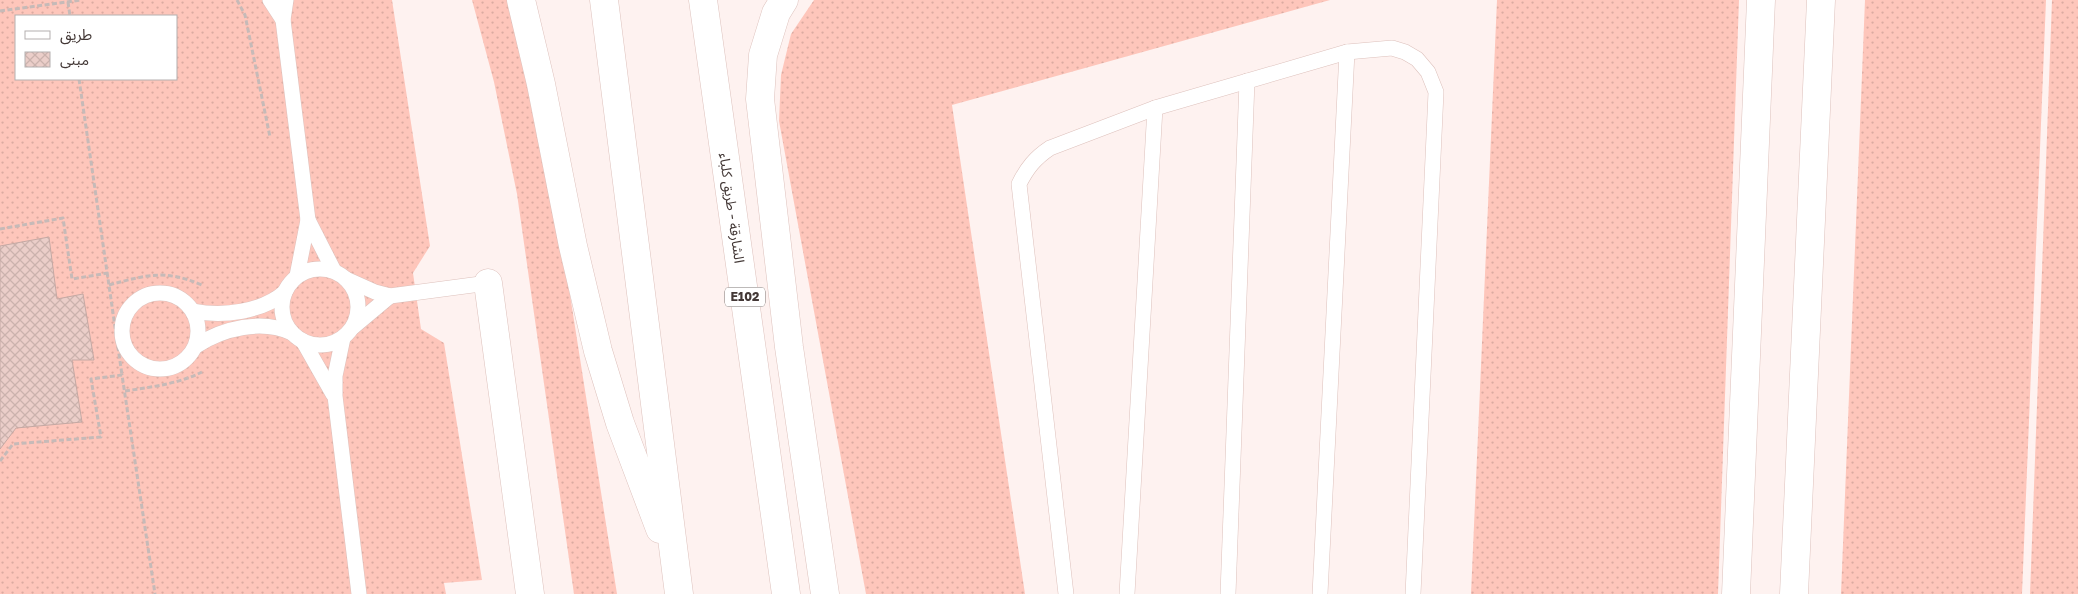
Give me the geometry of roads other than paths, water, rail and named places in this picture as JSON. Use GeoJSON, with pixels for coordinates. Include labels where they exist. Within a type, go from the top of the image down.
{"type":"FeatureCollection","features":[{"type":"Feature","properties":{"kind":"main road"},"geometry":{"type":"LineString","coordinates":[[521,0],[547,111],[573,246],[598,351],[627,441],[674,563]]}},
{"type":"Feature","properties":{"kind":"main road"},"geometry":{"type":"LineString","coordinates":[[604,0],[679,594]]}},
{"type":"Feature","properties":{"kind":"main road","name":"الشارقة - طريق كلباء"},"geometry":{"type":"LineString","coordinates":[[703,0],[786,594]]}},
{"type":"Feature","properties":{"kind":"main road"},"geometry":{"type":"LineString","coordinates":[[784,0],[776,14],[763,55],[760,99],[789,347],[825,594]]}},
{"type":"Feature","properties":{"kind":"main road"},"geometry":{"type":"LineString","coordinates":[[1736,594],[1761,0]]}},
{"type":"Feature","properties":{"kind":"main road"},"geometry":{"type":"LineString","coordinates":[[1794,594],[1821,0]]}},
{"type":"Feature","properties":{"kind":"main road"},"geometry":{"type":"LineString","coordinates":[[488,283],[530,594]]}},
{"type":"Feature","properties":{"kind":"lane"},"geometry":{"type":"LineString","coordinates":[[270,0],[283,20]]}},
{"type":"Feature","properties":{"kind":"lane"},"geometry":{"type":"LineString","coordinates":[[286,0],[283,20],[308,220],[298,276]]}},
{"type":"Feature","properties":{"kind":"lane"},"geometry":{"type":"LineString","coordinates":[[1066,594],[1019,184],[1026,170],[1036,158],[1050,148],[1155,108],[1347,52],[1392,48],[1405,52],[1417,59],[1428,72],[1436,92],[1413,594]]}},
{"type":"Feature","properties":{"kind":"lane"},"geometry":{"type":"LineString","coordinates":[[1320,594],[1347,52]]}},
{"type":"Feature","properties":{"kind":"lane"},"geometry":{"type":"LineString","coordinates":[[1228,594],[1247,81]]}},
{"type":"Feature","properties":{"kind":"lane"},"geometry":{"type":"LineString","coordinates":[[1127,594],[1155,108]]}},
{"type":"Feature","properties":{"kind":"lane"},"geometry":{"type":"LineString","coordinates":[[308,220],[339,274],[354,288],[358,302],[358,315],[348,333],[335,376],[335,396],[359,594]]}},
{"type":"Feature","properties":{"kind":"lane"},"geometry":{"type":"LineString","coordinates":[[335,396],[298,337],[286,323],[282,302],[290,283],[298,276],[309,270],[322,269],[339,274],[375,292],[390,296],[488,283]]}},
{"type":"Feature","properties":{"kind":"lane"},"geometry":{"type":"LineString","coordinates":[[193,311],[220,314],[262,306],[285,292]]}},
{"type":"Feature","properties":{"kind":"lane"},"geometry":{"type":"LineString","coordinates":[[196,346],[199,328],[193,311],[183,300],[170,294],[156,293],[142,297],[131,306],[124,319],[122,333],[126,347],[134,359],[146,367],[161,369],[175,366],[187,358],[196,346],[224,332],[263,325],[283,328],[317,345],[331,344],[348,333],[390,296]]}}]}
